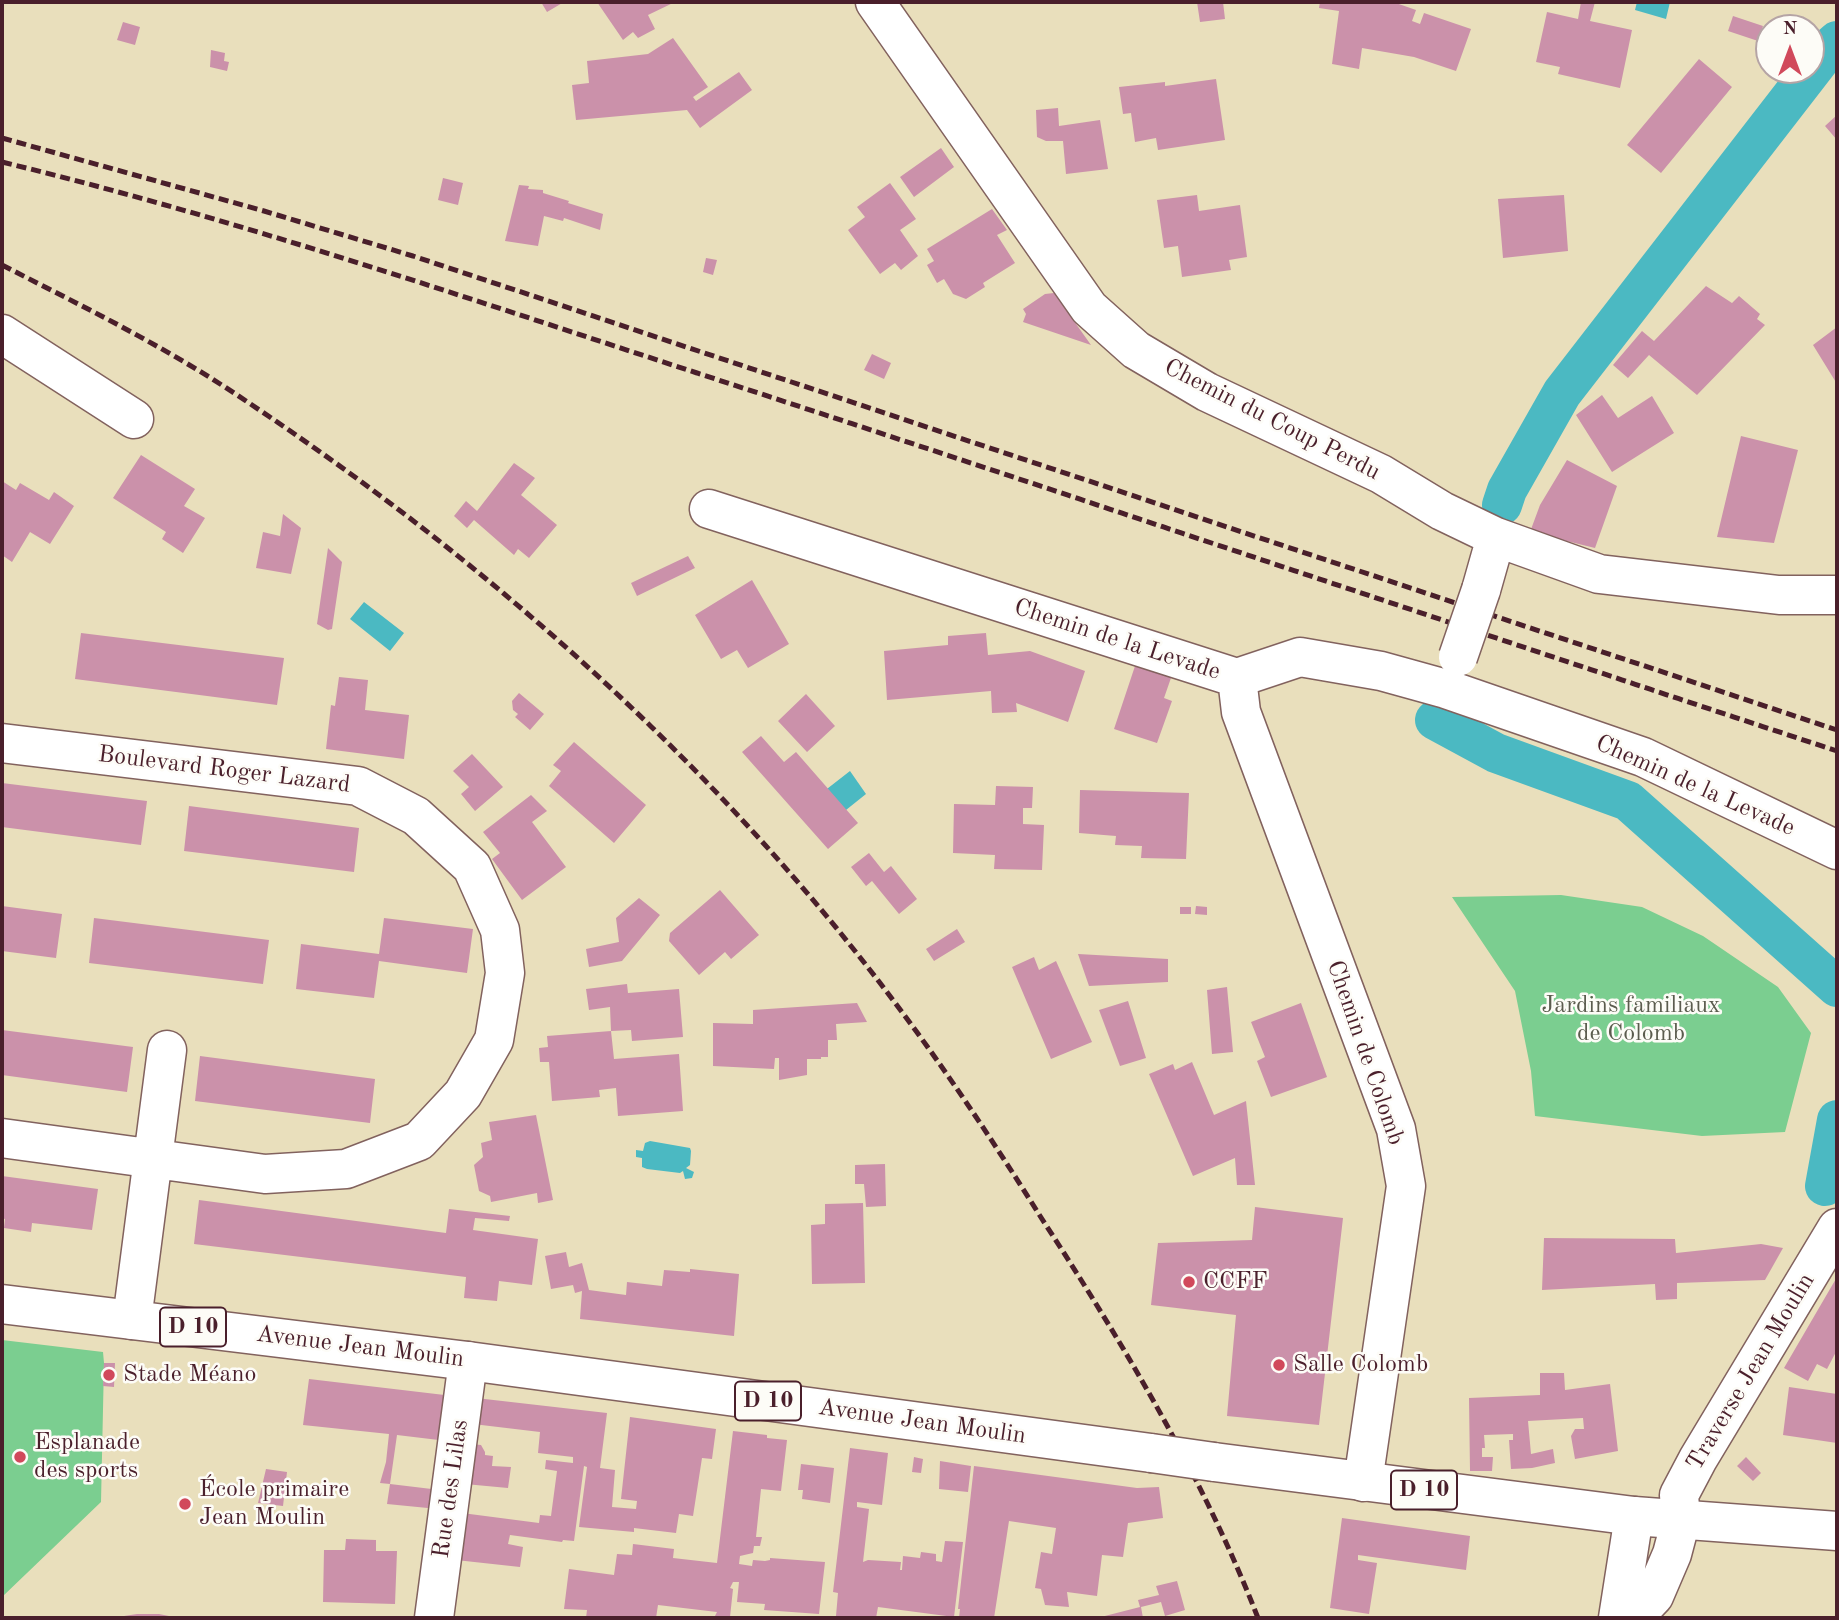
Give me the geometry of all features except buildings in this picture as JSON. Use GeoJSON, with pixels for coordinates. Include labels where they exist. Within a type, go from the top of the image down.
{"type":"FeatureCollection","features":[{"type":"Feature","properties":{"kind":"street","name":"Chemin du Coup Perdu"},"geometry":{"type":"LineString","coordinates":[[875,2],[1089,309],[1136,350],[1207,392],[1381,474],[1443,511],[1496,537],[1599,574],[1779,594],[1837,594]]}},
{"type":"Feature","properties":{"kind":"street"},"geometry":{"type":"LineString","coordinates":[[2,334],[134,419]]}},
{"type":"Feature","properties":{"kind":"street","name":"Chemin de la Levade"},"geometry":{"type":"LineString","coordinates":[[709,509],[1237,678],[1300,657],[1381,671],[1452,673],[1643,757],[1837,850]]}},
{"type":"Feature","properties":{"kind":"street"},"geometry":{"type":"LineString","coordinates":[[1452,673],[1496,537]]}},
{"type":"Feature","properties":{"kind":"street","name":"Chemin de Colomb"},"geometry":{"type":"LineString","coordinates":[[1237,678],[1241,712],[1396,1129],[1405,1186],[1363,1482]]}},
{"type":"Feature","properties":{"kind":"street","name":"Boulevard Roger Lazard"},"geometry":{"type":"LineString","coordinates":[[2,743],[358,786],[416,816],[472,867],[500,930],[505,974],[494,1040],[463,1094],[419,1141],[346,1169],[265,1174],[2,1138]]}},
{"type":"Feature","properties":{"kind":"street"},"geometry":{"type":"LineString","coordinates":[[132,1320],[167,1050]]}},
{"type":"Feature","properties":{"kind":"street","name":"Traverse Jean Moulin"},"geometry":{"type":"LineString","coordinates":[[1633,1618],[1654,1596],[1672,1554],[1681,1520],[1679,1495],[1698,1458],[1837,1228]]}},
{"type":"Feature","properties":{"kind":"street","name":"Avenue Jean Moulin"},"geometry":{"type":"LineString","coordinates":[[2,1304],[468,1361],[1634,1516]]}},
{"type":"Feature","properties":{"kind":"street","name":"Rue des Lilas"},"geometry":{"type":"LineString","coordinates":[[434,1618],[468,1361]]}},
{"type":"Feature","properties":{"kind":"street"},"geometry":{"type":"LineString","coordinates":[[1618,1618],[1634,1516]]}},
{"type":"Feature","properties":{"kind":"street","name":"D 10"},"geometry":{"type":"LineString","coordinates":[[1634,1516],[1837,1531]]}},
{"type":"Feature","properties":{"kind":"green space","name":"Jardins familiaux de Colomb"},"geometry":{"type":"Polygon","coordinates":[[[1561,895],[1642,907],[1703,936],[1778,987],[1811,1033],[1785,1132],[1702,1136],[1535,1116],[1531,1071],[1515,991],[1452,897],[1561,895]]]}},
{"type":"Feature","properties":{"kind":"green space"},"geometry":{"type":"Polygon","coordinates":[[[2,1340],[103,1352],[104,1363],[101,1502],[2,1597],[2,1340]]]}},
{"type":"Feature","properties":{"kind":"water"},"geometry":{"type":"Polygon","coordinates":[[[1637,2],[1670,2],[1666,19],[1635,10],[1637,2]]]}},
{"type":"Feature","properties":{"kind":"water"},"geometry":{"type":"Polygon","coordinates":[[[364,602],[404,633],[390,651],[350,619],[364,602]]]}},
{"type":"Feature","properties":{"kind":"water"},"geometry":{"type":"Polygon","coordinates":[[[850,771],[866,794],[821,830],[805,806],[850,771]]]}},
{"type":"Feature","properties":{"kind":"water"},"geometry":{"type":"Polygon","coordinates":[[[650,1141],[690,1148],[690,1165],[686,1168],[694,1172],[692,1178],[685,1179],[683,1171],[680,1173],[642,1167],[642,1158],[636,1157],[636,1150],[643,1151],[645,1143],[650,1141]]]}},
{"type":"Feature","properties":{"kind":"waterway"},"geometry":{"type":"LineString","coordinates":[[1502,505],[1507,490],[1562,393],[1837,41]]}},
{"type":"Feature","properties":{"kind":"waterway"},"geometry":{"type":"LineString","coordinates":[[1435,720],[1496,753],[1628,801],[1837,987]]}},
{"type":"Feature","properties":{"kind":"waterway"},"geometry":{"type":"LineString","coordinates":[[1825,1186],[1837,1120]]}},
{"type":"Feature","properties":{"kind":"railway"},"geometry":{"type":"LineString","coordinates":[[2,138],[264,211],[413,256],[1837,730]]}},
{"type":"Feature","properties":{"kind":"railway"},"geometry":{"type":"LineString","coordinates":[[2,162],[177,208],[438,288],[1837,751]]}},
{"type":"Feature","properties":{"kind":"railway"},"geometry":{"type":"LineString","coordinates":[[2,265],[206,375],[327,457],[417,524],[505,594],[589,668],[671,746],[749,827],[823,912],[893,1000],[1006,1163],[1103,1315],[1160,1413],[1213,1514],[1258,1618]]}},
{"type":"Feature","properties":{"kind":"place","name":"CCFF"},"geometry":{"type":"Point","coordinates":[1189,1282]}},
{"type":"Feature","properties":{"kind":"place","name":"Salle Colomb"},"geometry":{"type":"Point","coordinates":[1279,1365]}},
{"type":"Feature","properties":{"kind":"place","name":"Stade Méano"},"geometry":{"type":"Point","coordinates":[109,1375]}},
{"type":"Feature","properties":{"kind":"place","name":"Esplanade des sports"},"geometry":{"type":"Point","coordinates":[20,1457]}},
{"type":"Feature","properties":{"kind":"place","name":"École primaire Jean Moulin"},"geometry":{"type":"Point","coordinates":[185,1504]}}]}
